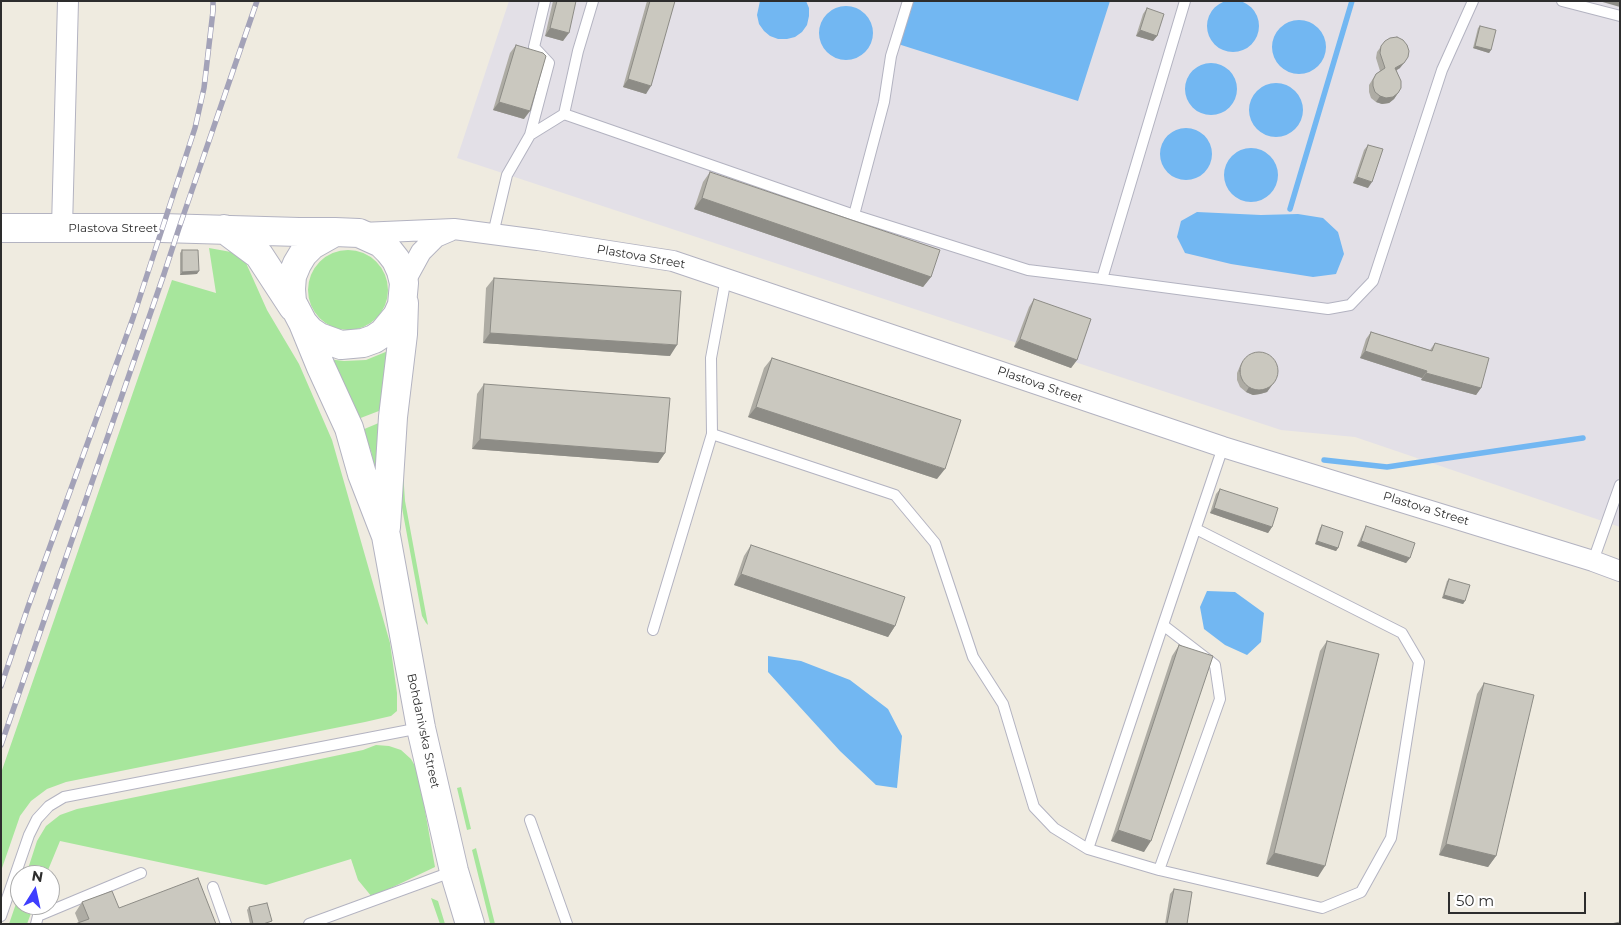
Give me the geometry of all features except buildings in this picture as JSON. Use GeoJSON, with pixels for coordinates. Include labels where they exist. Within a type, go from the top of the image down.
{"type":"FeatureCollection","features":[{"type":"Feature","properties":{"kind":"main road","name":"Plastova Street"},"geometry":{"type":"LineString","coordinates":[[1,228],[224,229],[347,233]]}},
{"type":"Feature","properties":{"kind":"main road"},"geometry":{"type":"LineString","coordinates":[[224,229],[259,255],[281,286],[300,318],[310,331],[330,342],[341,345],[363,343],[378,336],[391,325],[402,305],[404,289],[401,271],[390,251],[376,240],[347,233],[312,245],[296,264],[292,276],[292,302],[300,318]]}},
{"type":"Feature","properties":{"kind":"main road","name":"Bohdanivska Street"},"geometry":{"type":"LineString","coordinates":[[386,536],[393,417],[404,325],[404,289]]}},
{"type":"Feature","properties":{"kind":"main road","name":"Bohdanivska Street"},"geometry":{"type":"LineString","coordinates":[[300,318],[349,428],[362,474],[386,536],[421,728],[454,871],[470,924]]}},
{"type":"Feature","properties":{"kind":"street"},"geometry":{"type":"LineString","coordinates":[[62,227],[68,1]]}},
{"type":"Feature","properties":{"kind":"street"},"geometry":{"type":"LineString","coordinates":[[404,289],[421,252],[436,237],[454,229]]}},
{"type":"Feature","properties":{"kind":"street","name":"Plastova Street"},"geometry":{"type":"LineString","coordinates":[[347,233],[454,229],[674,261],[1223,447],[1620,571]]}},
{"type":"Feature","properties":{"kind":"lane"},"geometry":{"type":"LineString","coordinates":[[493,234],[507,174],[530,135],[549,63],[534,47],[545,1]]}},
{"type":"Feature","properties":{"kind":"lane"},"geometry":{"type":"LineString","coordinates":[[530,135],[564,114],[578,51],[593,1]]}},
{"type":"Feature","properties":{"kind":"lane"},"geometry":{"type":"LineString","coordinates":[[854,215],[884,102],[891,56],[908,1]]}},
{"type":"Feature","properties":{"kind":"lane"},"geometry":{"type":"LineString","coordinates":[[1102,279],[1185,1]]}},
{"type":"Feature","properties":{"kind":"lane"},"geometry":{"type":"LineString","coordinates":[[564,114],[854,215],[1028,270],[1328,309],[1350,305],[1373,281],[1442,70],[1473,1]]}},
{"type":"Feature","properties":{"kind":"lane"},"geometry":{"type":"LineString","coordinates":[[1562,1],[1620,16]]}},
{"type":"Feature","properties":{"kind":"lane"},"geometry":{"type":"LineString","coordinates":[[653,630],[712,434],[711,358],[726,278]]}},
{"type":"Feature","properties":{"kind":"lane"},"geometry":{"type":"LineString","coordinates":[[712,434],[895,495],[934,543],[972,657],[1003,704],[1034,807],[1054,828],[1088,850],[1159,870],[1322,908],[1362,892],[1391,838],[1419,662],[1402,633],[1196,529]]}},
{"type":"Feature","properties":{"kind":"lane"},"geometry":{"type":"LineString","coordinates":[[1088,850],[1223,447]]}},
{"type":"Feature","properties":{"kind":"lane"},"geometry":{"type":"LineString","coordinates":[[1593,561],[1620,485]]}},
{"type":"Feature","properties":{"kind":"lane"},"geometry":{"type":"LineString","coordinates":[[1159,870],[1220,699],[1215,665],[1164,625]]}},
{"type":"Feature","properties":{"kind":"lane"},"geometry":{"type":"LineString","coordinates":[[1,916],[29,834],[37,819],[48,806],[64,797],[421,728]]}},
{"type":"Feature","properties":{"kind":"lane"},"geometry":{"type":"LineString","coordinates":[[530,820],[567,924]]}},
{"type":"Feature","properties":{"kind":"lane"},"geometry":{"type":"LineString","coordinates":[[309,924],[454,871]]}},
{"type":"Feature","properties":{"kind":"lane"},"geometry":{"type":"LineString","coordinates":[[36,924],[38,916],[141,873]]}},
{"type":"Feature","properties":{"kind":"lane"},"geometry":{"type":"LineString","coordinates":[[213,888],[226,924]]}},
{"type":"Feature","properties":{"kind":"shaded area"},"geometry":{"type":"Polygon","coordinates":[[[509,1],[1620,1],[1620,527],[1355,437],[1281,430],[457,158],[509,1]]]}},
{"type":"Feature","properties":{"kind":"green space"},"geometry":{"type":"Polygon","coordinates":[[[209,248],[242,254],[267,310],[299,364],[332,440],[390,643],[397,693],[397,711],[391,716],[365,722],[66,782],[47,789],[31,801],[20,816],[1,871],[1,773],[172,280],[216,293],[209,248]]]}},
{"type":"Feature","properties":{"kind":"green space"},"geometry":{"type":"Polygon","coordinates":[[[348,250],[363,253],[376,262],[385,275],[388,290],[385,305],[376,318],[363,327],[348,330],[333,327],[320,318],[311,305],[308,290],[311,275],[320,262],[333,253],[348,250]]]}},
{"type":"Feature","properties":{"kind":"green space"},"geometry":{"type":"Polygon","coordinates":[[[388,351],[384,409],[358,419],[327,359],[344,361],[366,360],[388,351]]]}},
{"type":"Feature","properties":{"kind":"green space"},"geometry":{"type":"Polygon","coordinates":[[[381,422],[377,480],[371,451],[362,430],[381,422]]]}},
{"type":"Feature","properties":{"kind":"green space"},"geometry":{"type":"Polygon","coordinates":[[[404,436],[405,501],[428,625],[422,616],[400,497],[404,436]]]}},
{"type":"Feature","properties":{"kind":"green space"},"geometry":{"type":"Polygon","coordinates":[[[376,745],[389,746],[401,750],[411,759],[418,771],[435,867],[372,897],[358,880],[351,859],[266,885],[60,841],[50,865],[29,865],[37,841],[46,826],[60,815],[77,809],[363,750],[376,745]]]}},
{"type":"Feature","properties":{"kind":"green space"},"geometry":{"type":"Polygon","coordinates":[[[461,787],[471,829],[467,830],[457,788],[461,787]]]}},
{"type":"Feature","properties":{"kind":"green space"},"geometry":{"type":"Polygon","coordinates":[[[476,848],[495,924],[490,923],[472,850],[476,848]]]}},
{"type":"Feature","properties":{"kind":"green space"},"geometry":{"type":"Polygon","coordinates":[[[431,898],[438,901],[445,924],[440,924],[431,898]]]}},
{"type":"Feature","properties":{"kind":"green space"},"geometry":{"type":"Polygon","coordinates":[[[12,915],[30,915],[27,924],[9,924],[12,915]]]}},
{"type":"Feature","properties":{"kind":"water"},"geometry":{"type":"Polygon","coordinates":[[[1233,0],[1247,4],[1255,12],[1259,26],[1255,40],[1247,48],[1233,52],[1219,48],[1211,40],[1207,26],[1211,12],[1219,4],[1233,0]]]}},
{"type":"Feature","properties":{"kind":"water"},"geometry":{"type":"Polygon","coordinates":[[[760,1],[806,1],[809,8],[807,25],[795,37],[778,39],[770,36],[759,24],[757,15],[760,1]]]}},
{"type":"Feature","properties":{"kind":"water"},"geometry":{"type":"Polygon","coordinates":[[[912,1],[1110,1],[1078,101],[898,44],[912,1]]]}},
{"type":"Feature","properties":{"kind":"water"},"geometry":{"type":"Polygon","coordinates":[[[846,6],[856,8],[865,14],[871,23],[873,33],[871,43],[865,52],[856,58],[846,60],[836,58],[827,52],[821,43],[819,33],[821,23],[827,14],[836,8],[846,6]]]}},
{"type":"Feature","properties":{"kind":"water"},"geometry":{"type":"Polygon","coordinates":[[[1299,20],[1309,22],[1318,28],[1324,37],[1326,47],[1324,57],[1318,66],[1309,72],[1299,74],[1289,72],[1280,66],[1274,57],[1272,47],[1274,37],[1280,28],[1289,22],[1299,20]]]}},
{"type":"Feature","properties":{"kind":"water"},"geometry":{"type":"Polygon","coordinates":[[[1211,63],[1225,67],[1233,75],[1237,89],[1233,103],[1225,111],[1211,115],[1197,111],[1189,103],[1185,89],[1189,75],[1197,67],[1211,63]]]}},
{"type":"Feature","properties":{"kind":"water"},"geometry":{"type":"Polygon","coordinates":[[[1276,83],[1286,85],[1295,91],[1301,100],[1303,110],[1301,120],[1295,129],[1286,135],[1276,137],[1266,135],[1257,129],[1251,120],[1249,110],[1251,100],[1257,91],[1266,85],[1276,83]]]}},
{"type":"Feature","properties":{"kind":"water"},"geometry":{"type":"Polygon","coordinates":[[[1186,128],[1200,132],[1208,140],[1212,154],[1208,168],[1200,176],[1186,180],[1172,176],[1164,168],[1160,154],[1164,140],[1172,132],[1186,128]]]}},
{"type":"Feature","properties":{"kind":"water"},"geometry":{"type":"Polygon","coordinates":[[[1251,148],[1261,150],[1270,156],[1276,165],[1278,175],[1276,185],[1270,194],[1261,200],[1251,202],[1241,200],[1232,194],[1226,185],[1224,175],[1226,165],[1232,156],[1241,150],[1251,148]]]}},
{"type":"Feature","properties":{"kind":"water"},"geometry":{"type":"Polygon","coordinates":[[[1197,212],[1261,215],[1298,214],[1323,218],[1338,232],[1344,254],[1336,274],[1313,277],[1231,264],[1185,253],[1177,237],[1181,221],[1197,212]]]}},
{"type":"Feature","properties":{"kind":"water"},"geometry":{"type":"Polygon","coordinates":[[[1207,591],[1235,592],[1264,613],[1261,642],[1247,655],[1225,645],[1204,629],[1200,607],[1207,591]]]}},
{"type":"Feature","properties":{"kind":"water"},"geometry":{"type":"Polygon","coordinates":[[[768,656],[801,661],[850,680],[888,709],[902,736],[897,788],[876,785],[840,751],[768,672],[768,656]]]}},
{"type":"Feature","properties":{"kind":"waterway"},"geometry":{"type":"LineString","coordinates":[[1290,209],[1352,1]]}},
{"type":"Feature","properties":{"kind":"waterway"},"geometry":{"type":"LineString","coordinates":[[1324,460],[1387,467],[1583,438]]}},
{"type":"Feature","properties":{"kind":"railway"},"geometry":{"type":"LineString","coordinates":[[1,686],[133,318],[195,128],[204,88],[213,1]]}},
{"type":"Feature","properties":{"kind":"railway"},"geometry":{"type":"LineString","coordinates":[[1,745],[257,1]]}}]}
